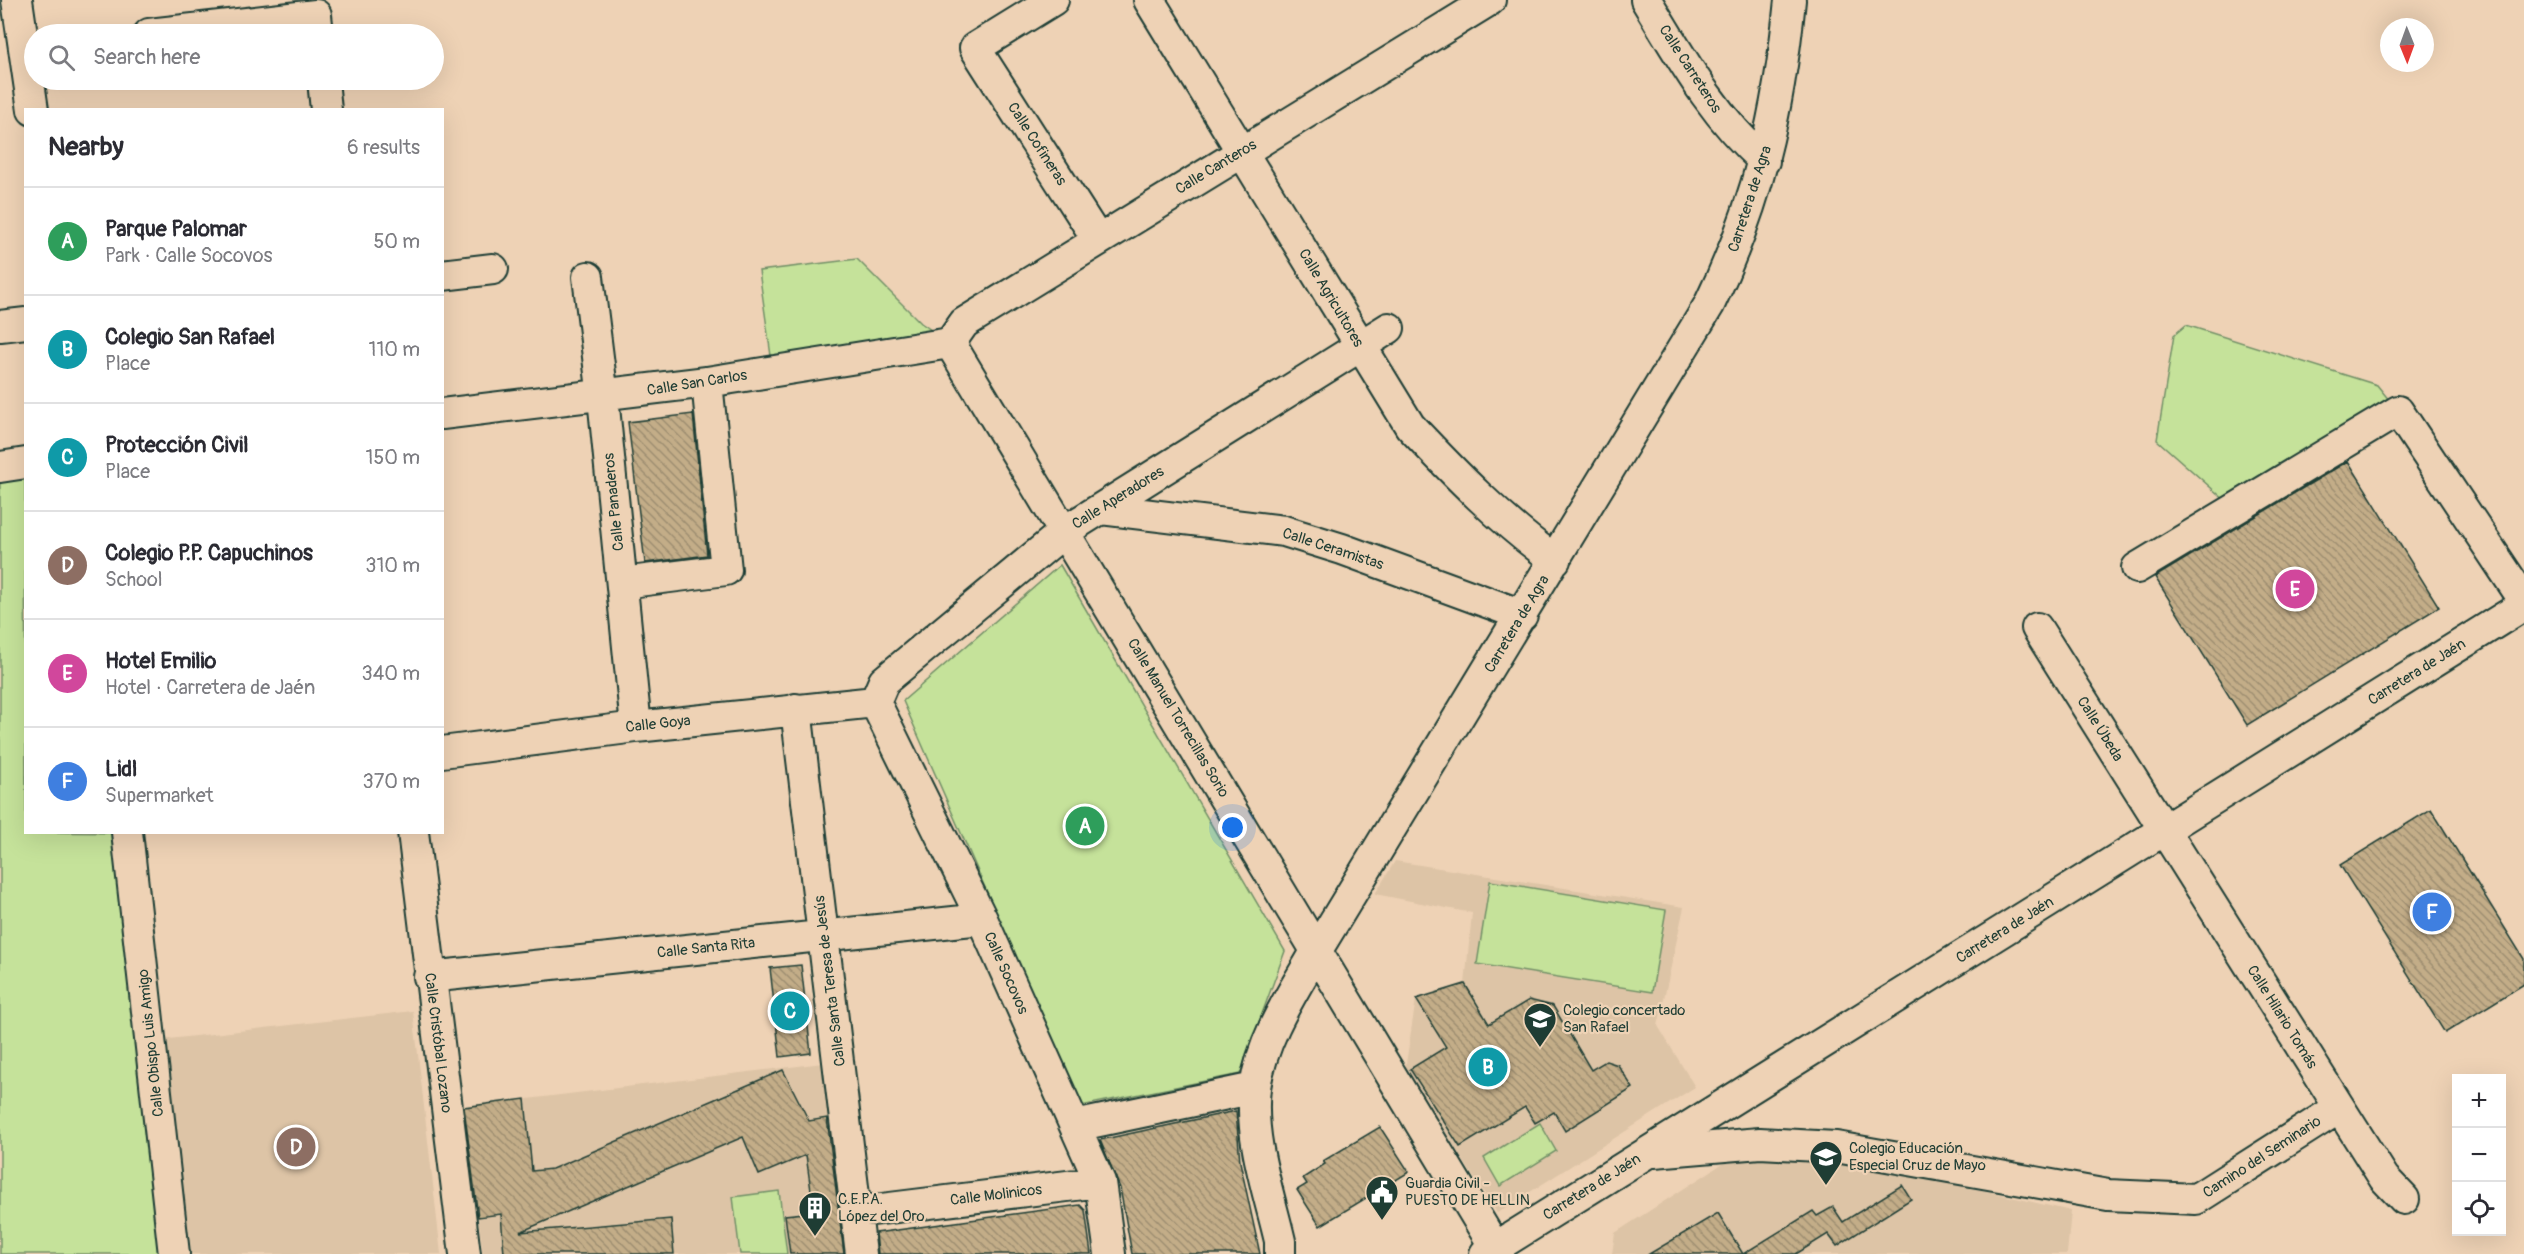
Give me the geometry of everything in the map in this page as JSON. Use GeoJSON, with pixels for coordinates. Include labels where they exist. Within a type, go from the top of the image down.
{"type":"FeatureCollection","features":[{"type":"Feature","properties":{"kind":"street"},"geometry":{"type":"LineString","coordinates":[[17,0],[20,50],[24,68]]}},
{"type":"Feature","properties":{"kind":"street","name":"Calle Cofineras"},"geometry":{"type":"LineString","coordinates":[[1053,0],[975,48],[1098,240]]}},
{"type":"Feature","properties":{"kind":"street","name":"Calle Agricultores"},"geometry":{"type":"LineString","coordinates":[[1149,0],[1410,426],[1464,485],[1521,535],[1555,560]]}},
{"type":"Feature","properties":{"kind":"street","name":"Calle Canteros"},"geometry":{"type":"LineString","coordinates":[[950,343],[964,323],[1242,150],[1490,0]]}},
{"type":"Feature","properties":{"kind":"street","name":"Calle Carreteros"},"geometry":{"type":"LineString","coordinates":[[1646,0],[1707,99],[1740,139],[1764,161]]}},
{"type":"Feature","properties":{"kind":"street","name":"Carretera de Agra"},"geometry":{"type":"LineString","coordinates":[[1281,1251],[1259,1153],[1255,1088],[1278,1020],[1317,950],[1709,306],[1747,220],[1764,161],[1778,102],[1790,0]]}},
{"type":"Feature","properties":{"kind":"street"},"geometry":{"type":"LineString","coordinates":[[29,90],[33,108]]}},
{"type":"Feature","properties":{"kind":"street"},"geometry":{"type":"LineString","coordinates":[[324,90],[326,108]]}},
{"type":"Feature","properties":{"kind":"street"},"geometry":{"type":"LineString","coordinates":[[444,275],[493,269]]}},
{"type":"Feature","properties":{"kind":"street","name":"Calle Panaderos"},"geometry":{"type":"LineString","coordinates":[[588,277],[603,397],[636,727]]}},
{"type":"Feature","properties":{"kind":"street"},"geometry":{"type":"LineString","coordinates":[[0,326],[24,323]]}},
{"type":"Feature","properties":{"kind":"street","name":"Calle Aperadores"},"geometry":{"type":"LineString","coordinates":[[875,702],[884,681],[1065,531],[1389,328]]}},
{"type":"Feature","properties":{"kind":"street","name":"Calle San Carlos"},"geometry":{"type":"LineString","coordinates":[[444,414],[603,397],[950,343]]}},
{"type":"Feature","properties":{"kind":"street","name":"Calle Manuel Torrecillas Sorio"},"geometry":{"type":"LineString","coordinates":[[950,343],[1317,950],[1493,1252]]}},
{"type":"Feature","properties":{"kind":"street"},"geometry":{"type":"LineString","coordinates":[[622,583],[726,570],[707,382]]}},
{"type":"Feature","properties":{"kind":"street"},"geometry":{"type":"LineString","coordinates":[[2137,568],[2398,411],[2524,600]]}},
{"type":"Feature","properties":{"kind":"street"},"geometry":{"type":"LineString","coordinates":[[0,466],[24,464]]}},
{"type":"Feature","properties":{"kind":"street","name":"Calle Ceramistas"},"geometry":{"type":"LineString","coordinates":[[1101,508],[1284,531],[1522,615]]}},
{"type":"Feature","properties":{"kind":"street","name":"Carretera de Jaén"},"geometry":{"type":"LineString","coordinates":[[1493,1252],[1647,1153],[2524,605]]}},
{"type":"Feature","properties":{"kind":"street","name":"Calle Úbeda"},"geometry":{"type":"LineString","coordinates":[[2037,628],[2163,830]]}},
{"type":"Feature","properties":{"kind":"street","name":"Calle Goya"},"geometry":{"type":"LineString","coordinates":[[444,752],[636,727],[875,702]]}},
{"type":"Feature","properties":{"kind":"street","name":"Calle Socovos"},"geometry":{"type":"LineString","coordinates":[[875,702],[982,920],[1100,1182],[1110,1254]]}},
{"type":"Feature","properties":{"kind":"street","name":"Calle Santa Teresa de Jesús"},"geometry":{"type":"LineString","coordinates":[[796,709],[825,936],[861,1254]]}},
{"type":"Feature","properties":{"kind":"street","name":"Calle Hilario Tomás"},"geometry":{"type":"LineString","coordinates":[[2163,830],[2384,1178],[2404,1199]]}},
{"type":"Feature","properties":{"kind":"street","name":"Calle Obispo Luis Amigo"},"geometry":{"type":"LineString","coordinates":[[127,834],[174,1254]]}},
{"type":"Feature","properties":{"kind":"street","name":"Calle Cristóbal Lozano"},"geometry":{"type":"LineString","coordinates":[[413,834],[465,1254]]}},
{"type":"Feature","properties":{"kind":"street","name":"Calle Santa Rita"},"geometry":{"type":"LineString","coordinates":[[429,976],[982,920]]}},
{"type":"Feature","properties":{"kind":"street"},"geometry":{"type":"LineString","coordinates":[[1075,1126],[1255,1088]]}},
{"type":"Feature","properties":{"kind":"street","name":"Camino del Seminario"},"geometry":{"type":"LineString","coordinates":[[1647,1153],[1760,1143],[1836,1147],[2108,1195],[2196,1200],[2339,1107]]}},
{"type":"Feature","properties":{"kind":"street","name":"Calle Molinicos"},"geometry":{"type":"LineString","coordinates":[[857,1212],[1100,1182]]}},
{"type":"Feature","properties":{"kind":"shaded area","name":"Colegio concertado San Rafael"},"geometry":{"type":"Polygon","coordinates":[[[1395,861],[1684,907],[1658,1026],[1695,1087],[1497,1213],[1405,1070],[1416,999],[1465,984],[1472,913],[1375,894],[1395,861]]]}},
{"type":"Feature","properties":{"kind":"shaded area"},"geometry":{"type":"Polygon","coordinates":[[[413,1011],[441,1254],[178,1254],[151,1041],[413,1011]]]}},
{"type":"Feature","properties":{"kind":"shaded area"},"geometry":{"type":"Polygon","coordinates":[[[823,1063],[845,1254],[483,1254],[463,1107],[823,1063]]]}},
{"type":"Feature","properties":{"kind":"shaded area","name":"Colegio Educación Especial Cruz de Mayo"},"geometry":{"type":"Polygon","coordinates":[[[1736,1155],[1855,1160],[2071,1211],[2067,1254],[1612,1254],[1615,1233],[1736,1155]]]}},
{"type":"Feature","properties":{"kind":"green space"},"geometry":{"type":"Polygon","coordinates":[[[857,259],[921,323],[950,343],[773,370],[759,271],[857,259]]]}},
{"type":"Feature","properties":{"kind":"green space"},"geometry":{"type":"Polygon","coordinates":[[[2186,325],[2377,385],[2398,411],[2235,509],[2157,440],[2174,335],[2186,325]]]}},
{"type":"Feature","properties":{"kind":"green space"},"geometry":{"type":"Polygon","coordinates":[[[24,463],[24,834],[127,834],[174,1254],[0,1254],[0,467],[24,463]]]}},
{"type":"Feature","properties":{"kind":"green space"},"geometry":{"type":"Polygon","coordinates":[[[1060,565],[1285,951],[1240,1074],[1081,1106],[903,701],[1060,565]]]}},
{"type":"Feature","properties":{"kind":"green space"},"geometry":{"type":"Polygon","coordinates":[[[1490,881],[1666,910],[1652,992],[1477,964],[1490,881]]]}},
{"type":"Feature","properties":{"kind":"green space"},"geometry":{"type":"Polygon","coordinates":[[[1540,1123],[1556,1151],[1500,1186],[1484,1158],[1540,1123]]]}},
{"type":"Feature","properties":{"kind":"green space"},"geometry":{"type":"Polygon","coordinates":[[[779,1191],[787,1254],[740,1254],[733,1197],[779,1191]]]}},
{"type":"Feature","properties":{"kind":"building"},"geometry":{"type":"Polygon","coordinates":[[[693,414],[707,555],[645,563],[628,422],[693,414]]]}},
{"type":"Feature","properties":{"kind":"building"},"geometry":{"type":"Polygon","coordinates":[[[2348,461],[2439,607],[2247,725],[2155,577],[2348,461]]]}},
{"type":"Feature","properties":{"kind":"building"},"geometry":{"type":"Polygon","coordinates":[[[2431,809],[2524,959],[2524,984],[2445,1033],[2340,865],[2431,809]]]}},
{"type":"Feature","properties":{"kind":"building"},"geometry":{"type":"Polygon","coordinates":[[[801,965],[811,1053],[780,1057],[770,968],[801,965]]]}},
{"type":"Feature","properties":{"kind":"building"},"geometry":{"type":"Polygon","coordinates":[[[1465,984],[1489,1024],[1529,1000],[1553,1006],[1591,1070],[1606,1061],[1618,1065],[1633,1088],[1565,1131],[1554,1112],[1535,1123],[1525,1107],[1460,1147],[1410,1069],[1446,1047],[1416,999],[1465,984]]]}},
{"type":"Feature","properties":{"kind":"building"},"geometry":{"type":"Polygon","coordinates":[[[783,1070],[809,1121],[827,1118],[844,1254],[790,1254],[785,1215],[814,1212],[806,1155],[759,1175],[743,1137],[520,1232],[671,1219],[674,1254],[504,1254],[501,1214],[478,1217],[464,1107],[525,1099],[532,1171],[552,1169],[783,1070]]]}},
{"type":"Feature","properties":{"kind":"building"},"geometry":{"type":"Polygon","coordinates":[[[1236,1111],[1240,1162],[1260,1254],[1132,1254],[1120,1188],[1100,1140],[1236,1111]]]}},
{"type":"Feature","properties":{"kind":"building"},"geometry":{"type":"Polygon","coordinates":[[[1380,1127],[1409,1172],[1320,1226],[1297,1190],[1307,1184],[1303,1178],[1325,1164],[1323,1161],[1380,1127]]]}},
{"type":"Feature","properties":{"kind":"building"},"geometry":{"type":"Polygon","coordinates":[[[1902,1185],[1911,1199],[1837,1246],[1828,1234],[1796,1254],[1743,1254],[1813,1211],[1817,1216],[1833,1207],[1843,1222],[1902,1185]]]}},
{"type":"Feature","properties":{"kind":"building"},"geometry":{"type":"Polygon","coordinates":[[[1080,1205],[1085,1210],[1091,1254],[878,1254],[876,1233],[1080,1205]]]}},
{"type":"Feature","properties":{"kind":"building"},"geometry":{"type":"Polygon","coordinates":[[[1718,1213],[1743,1254],[1649,1254],[1718,1213]]]}},
{"type":"Feature","properties":{"kind":"place","name":"Hotel Emilio"},"geometry":{"type":"Point","coordinates":[2295,589]}},
{"type":"Feature","properties":{"kind":"place","name":"Parque Palomar"},"geometry":{"type":"Point","coordinates":[1085,826]}},
{"type":"Feature","properties":{"kind":"place","name":"Lidl"},"geometry":{"type":"Point","coordinates":[2432,912]}},
{"type":"Feature","properties":{"kind":"place","name":"Protección Civil"},"geometry":{"type":"Point","coordinates":[790,1011]}},
{"type":"Feature","properties":{"kind":"place","name":"Colegio concertado San Rafael"},"geometry":{"type":"Point","coordinates":[1540,1048]}},
{"type":"Feature","properties":{"kind":"place","name":"Colegio San Rafael"},"geometry":{"type":"Point","coordinates":[1488,1067]}},
{"type":"Feature","properties":{"kind":"place","name":"Colegio P.P. Capuchinos"},"geometry":{"type":"Point","coordinates":[296,1147]}},
{"type":"Feature","properties":{"kind":"place","name":"Colegio Educación Especial Cruz de Mayo"},"geometry":{"type":"Point","coordinates":[1826,1186]}},
{"type":"Feature","properties":{"kind":"place","name":"Guardia Civil - PUESTO DE HELLIN"},"geometry":{"type":"Point","coordinates":[1382,1221]}},
{"type":"Feature","properties":{"kind":"place","name":"C.E.P.A. López del Oro"},"geometry":{"type":"Point","coordinates":[815,1237]}}]}
